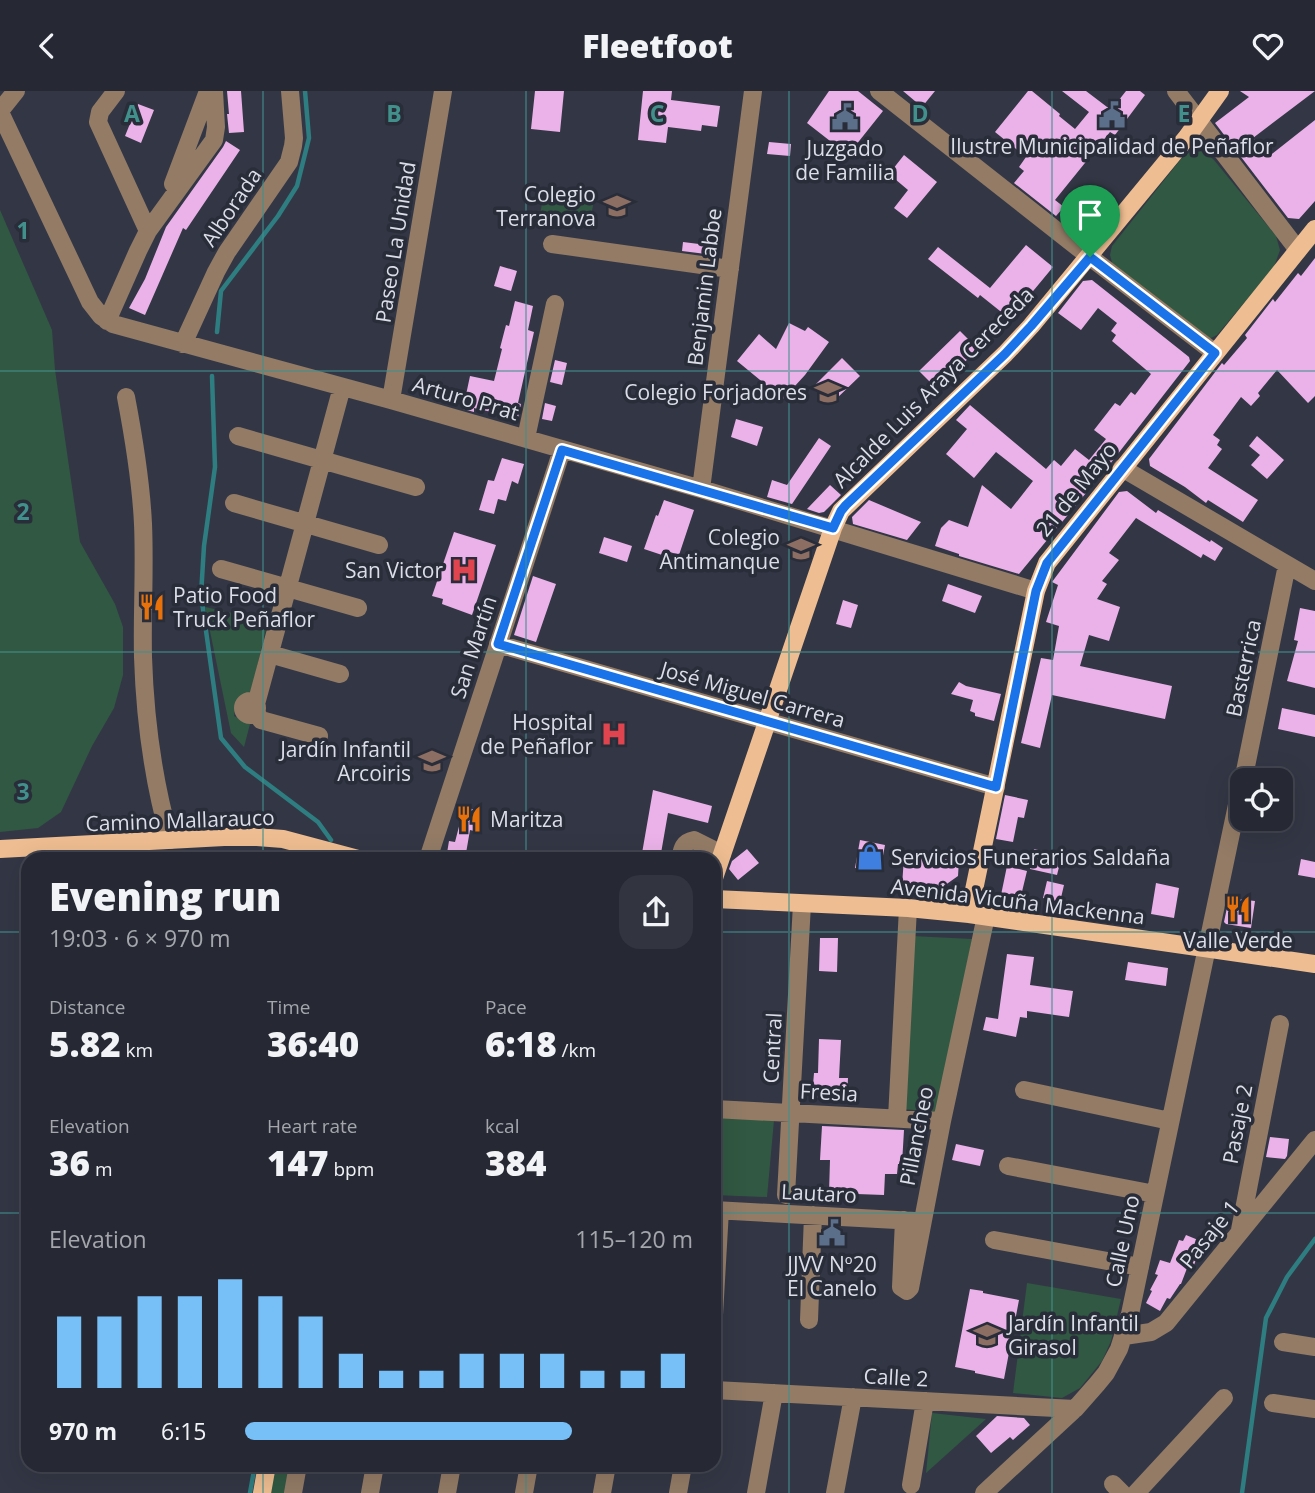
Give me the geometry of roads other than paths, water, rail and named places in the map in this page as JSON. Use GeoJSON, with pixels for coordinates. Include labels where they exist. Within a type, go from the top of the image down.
{"type":"FeatureCollection","features":[{"type":"Feature","properties":{"kind":"main road","name":"Alcalde Luis Araya Cereceda"},"geometry":{"type":"LineString","coordinates":[[721,857],[841,511],[1031,326],[1199,122],[1220,91]]}},
{"type":"Feature","properties":{"kind":"main road","name":"21 de Mayo"},"geometry":{"type":"LineString","coordinates":[[978,915],[996,787],[1036,591],[1043,571],[1053,554],[1315,229]]}},
{"type":"Feature","properties":{"kind":"main road","name":"Camino Mallarauco"},"geometry":{"type":"LineString","coordinates":[[0,849],[225,837],[283,839],[330,852]]}},
{"type":"Feature","properties":{"kind":"main road","name":"Avenida Vicuña Mackenna"},"geometry":{"type":"LineString","coordinates":[[721,899],[908,908],[978,915],[1315,964]]}},
{"type":"Feature","properties":{"kind":"main road"},"geometry":{"type":"LineString","coordinates":[[262,1493],[266,1472]]}},
{"type":"Feature","properties":{"kind":"street"},"geometry":{"type":"LineString","coordinates":[[16,91],[0,111],[90,302],[107,321],[148,231],[215,135],[214,91]]}},
{"type":"Feature","properties":{"kind":"street"},"geometry":{"type":"LineString","coordinates":[[116,91],[100,112],[98,122],[148,231]]}},
{"type":"Feature","properties":{"kind":"street"},"geometry":{"type":"LineString","coordinates":[[165,207],[208,91]]}},
{"type":"Feature","properties":{"kind":"street","name":"Alborada"},"geometry":{"type":"LineString","coordinates":[[183,344],[227,252],[289,162],[293,146],[290,91]]}},
{"type":"Feature","properties":{"kind":"street","name":"Paseo La Unidad"},"geometry":{"type":"LineString","coordinates":[[391,400],[443,91]]}},
{"type":"Feature","properties":{"kind":"street","name":"Benjamin Labbe"},"geometry":{"type":"LineString","coordinates":[[701,489],[753,91]]}},
{"type":"Feature","properties":{"kind":"street"},"geometry":{"type":"LineString","coordinates":[[880,91],[1215,353]]}},
{"type":"Feature","properties":{"kind":"street"},"geometry":{"type":"LineString","coordinates":[[1176,91],[1298,250]]}},
{"type":"Feature","properties":{"kind":"street"},"geometry":{"type":"LineString","coordinates":[[552,244],[730,268]]}},
{"type":"Feature","properties":{"kind":"street"},"geometry":{"type":"LineString","coordinates":[[526,438],[555,304]]}},
{"type":"Feature","properties":{"kind":"street","name":"Arturo Prat"},"geometry":{"type":"LineString","coordinates":[[107,321],[526,438],[1036,591]]}},
{"type":"Feature","properties":{"kind":"street"},"geometry":{"type":"LineString","coordinates":[[319,736],[261,720],[256,709],[342,387]]}},
{"type":"Feature","properties":{"kind":"street"},"geometry":{"type":"LineString","coordinates":[[127,397],[137,458],[143,523],[143,659],[148,736],[156,787],[170,840]]}},
{"type":"Feature","properties":{"kind":"street"},"geometry":{"type":"LineString","coordinates":[[238,436],[416,487]]}},
{"type":"Feature","properties":{"kind":"street","name":"San Martín"},"geometry":{"type":"LineString","coordinates":[[430,852],[562,450]]}},
{"type":"Feature","properties":{"kind":"street"},"geometry":{"type":"LineString","coordinates":[[1122,468],[1315,581]]}},
{"type":"Feature","properties":{"kind":"street"},"geometry":{"type":"LineString","coordinates":[[234,503],[379,545]]}},
{"type":"Feature","properties":{"kind":"street","name":"Basterrica"},"geometry":{"type":"LineString","coordinates":[[1246,768],[1287,565]]}},
{"type":"Feature","properties":{"kind":"street"},"geometry":{"type":"LineString","coordinates":[[221,569],[358,608]]}},
{"type":"Feature","properties":{"kind":"street","name":"José Miguel Carrera"},"geometry":{"type":"LineString","coordinates":[[498,644],[996,787]]}},
{"type":"Feature","properties":{"kind":"street"},"geometry":{"type":"LineString","coordinates":[[270,654],[340,674]]}},
{"type":"Feature","properties":{"kind":"street","name":"Basterrica"},"geometry":{"type":"LineString","coordinates":[[1207,947],[1232,831]]}},
{"type":"Feature","properties":{"kind":"street"},"geometry":{"type":"LineString","coordinates":[[682,852],[686,842],[694,840],[718,852]]}},
{"type":"Feature","properties":{"kind":"street","name":"Central"},"geometry":{"type":"LineString","coordinates":[[786,1195],[802,904]]}},
{"type":"Feature","properties":{"kind":"street"},"geometry":{"type":"LineString","coordinates":[[897,1118],[908,908]]}},
{"type":"Feature","properties":{"kind":"street","name":"Pillancheo"},"geometry":{"type":"LineString","coordinates":[[904,1220],[901,1287],[905,1291],[910,1288],[978,915]]}},
{"type":"Feature","properties":{"kind":"street","name":"Calle Uno"},"geometry":{"type":"LineString","coordinates":[[984,1493],[1075,1409],[1106,1373],[1119,1349],[1140,1268],[1207,947]]}},
{"type":"Feature","properties":{"kind":"street","name":"Pasaje 2"},"geometry":{"type":"LineString","coordinates":[[1239,1233],[1280,1024]]}},
{"type":"Feature","properties":{"kind":"street"},"geometry":{"type":"LineString","coordinates":[[1024,1090],[1170,1121]]}},
{"type":"Feature","properties":{"kind":"street","name":"Fresia"},"geometry":{"type":"LineString","coordinates":[[721,1109],[942,1121]]}},
{"type":"Feature","properties":{"kind":"street","name":"Pasaje 1"},"geometry":{"type":"LineString","coordinates":[[1124,1336],[1151,1332],[1166,1323],[1315,1140]]}},
{"type":"Feature","properties":{"kind":"street"},"geometry":{"type":"LineString","coordinates":[[1008,1166],[1155,1194]]}},
{"type":"Feature","properties":{"kind":"street","name":"Lautaro"},"geometry":{"type":"LineString","coordinates":[[721,1210],[922,1221]]}},
{"type":"Feature","properties":{"kind":"street"},"geometry":{"type":"LineString","coordinates":[[809,1320],[813,1215]]}},
{"type":"Feature","properties":{"kind":"street"},"geometry":{"type":"LineString","coordinates":[[994,1240],[1140,1268]]}},
{"type":"Feature","properties":{"kind":"street"},"geometry":{"type":"LineString","coordinates":[[1283,1342],[1315,1347]]}},
{"type":"Feature","properties":{"kind":"street","name":"Calle 2"},"geometry":{"type":"LineString","coordinates":[[721,1390],[1075,1409]]}},
{"type":"Feature","properties":{"kind":"street"},"geometry":{"type":"LineString","coordinates":[[756,1493],[774,1393]]}},
{"type":"Feature","properties":{"kind":"street"},"geometry":{"type":"LineString","coordinates":[[835,1493],[853,1397]]}},
{"type":"Feature","properties":{"kind":"street"},"geometry":{"type":"LineString","coordinates":[[1136,1493],[1224,1398]]}},
{"type":"Feature","properties":{"kind":"street"},"geometry":{"type":"LineString","coordinates":[[911,1485],[925,1401]]}},
{"type":"Feature","properties":{"kind":"street"},"geometry":{"type":"LineString","coordinates":[[1273,1403],[1315,1409]]}},
{"type":"Feature","properties":{"kind":"street"},"geometry":{"type":"LineString","coordinates":[[293,1493],[297,1472]]}},
{"type":"Feature","properties":{"kind":"street"},"geometry":{"type":"LineString","coordinates":[[370,1493],[374,1472]]}},
{"type":"Feature","properties":{"kind":"street"},"geometry":{"type":"LineString","coordinates":[[447,1493],[451,1472]]}},
{"type":"Feature","properties":{"kind":"street"},"geometry":{"type":"LineString","coordinates":[[524,1493],[528,1472]]}},
{"type":"Feature","properties":{"kind":"street"},"geometry":{"type":"LineString","coordinates":[[602,1493],[606,1472]]}},
{"type":"Feature","properties":{"kind":"street"},"geometry":{"type":"LineString","coordinates":[[678,1493],[682,1472]]}},
{"type":"Feature","properties":{"kind":"waterway"},"geometry":{"type":"LineString","coordinates":[[217,332],[221,291],[278,216],[297,186],[309,138],[305,91]]}},
{"type":"Feature","properties":{"kind":"waterway"},"geometry":{"type":"LineString","coordinates":[[212,376],[215,467],[204,546],[201,595],[221,738],[245,767],[318,822],[331,840]]}},
{"type":"Feature","properties":{"kind":"waterway"},"geometry":{"type":"LineString","coordinates":[[1242,1493],[1266,1318],[1287,1277],[1315,1239]]}},
{"type":"Feature","properties":{"kind":"waterway"},"geometry":{"type":"LineString","coordinates":[[250,1493],[254,1472]]}},
{"type":"Feature","properties":{"kind":"place","name":"Ilustre Municipalidad de Peñaflor"},"geometry":{"type":"Point","coordinates":[1112,115]}},
{"type":"Feature","properties":{"kind":"place","name":"Juzgado de Familia"},"geometry":{"type":"Point","coordinates":[845,117]}},
{"type":"Feature","properties":{"kind":"place","name":"Colegio Terranova"},"geometry":{"type":"Point","coordinates":[617,206]}},
{"type":"Feature","properties":{"kind":"place","name":"Colegio Forjadores"},"geometry":{"type":"Point","coordinates":[828,392]}},
{"type":"Feature","properties":{"kind":"place","name":"Colegio Antimanque"},"geometry":{"type":"Point","coordinates":[801,549]}},
{"type":"Feature","properties":{"kind":"place","name":"San Victor"},"geometry":{"type":"Point","coordinates":[464,570]}},
{"type":"Feature","properties":{"kind":"place","name":"Patio Food Truck Peñaflor"},"geometry":{"type":"Point","coordinates":[152,607]}},
{"type":"Feature","properties":{"kind":"place","name":"Hospital de Peñaflor"},"geometry":{"type":"Point","coordinates":[614,734]}},
{"type":"Feature","properties":{"kind":"place","name":"Jardín Infantil Arcoiris"},"geometry":{"type":"Point","coordinates":[432,761]}},
{"type":"Feature","properties":{"kind":"place","name":"Maritza"},"geometry":{"type":"Point","coordinates":[469,819]}},
{"type":"Feature","properties":{"kind":"place","name":"Servicios Funerarios Saldaña"},"geometry":{"type":"Point","coordinates":[870,857]}},
{"type":"Feature","properties":{"kind":"place","name":"Valle Verde"},"geometry":{"type":"Point","coordinates":[1238,909]}},
{"type":"Feature","properties":{"kind":"place","name":"JJVV Nº20 El Canelo"},"geometry":{"type":"Point","coordinates":[832,1233]}},
{"type":"Feature","properties":{"kind":"place","name":"Jardín Infantil Girasol"},"geometry":{"type":"Point","coordinates":[987,1335]}}]}
